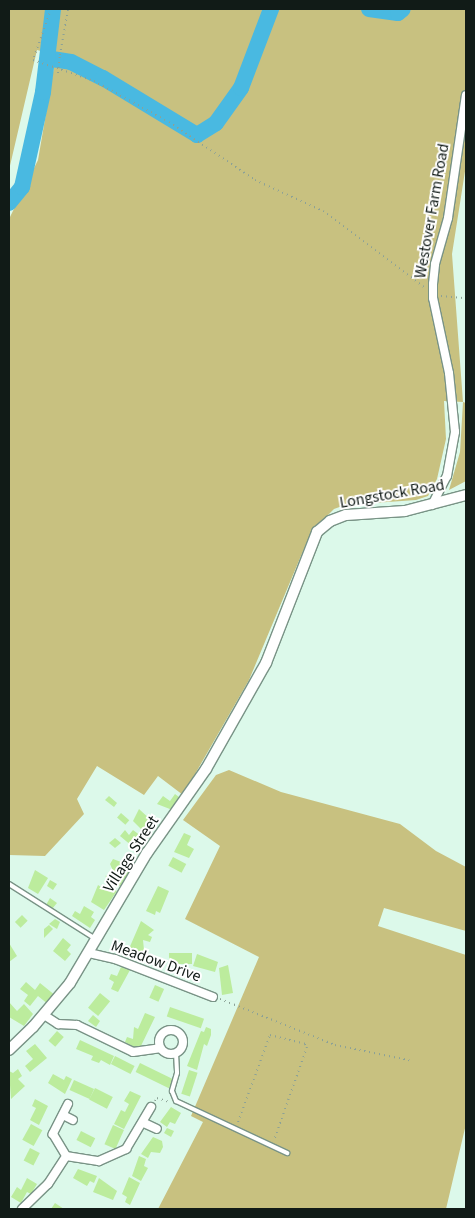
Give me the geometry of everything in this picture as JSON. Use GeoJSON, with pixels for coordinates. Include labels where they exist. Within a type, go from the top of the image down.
{"type":"FeatureCollection","features":[{"type":"Feature","properties":{"kind":"street","name":"Westover Farm Road"},"geometry":{"type":"LineString","coordinates":[[432,505],[447,476],[455,432],[449,373],[432,298],[432,284],[435,264],[448,218],[466,95]]}},
{"type":"Feature","properties":{"kind":"street","name":"Longstock Road"},"geometry":{"type":"LineString","coordinates":[[266,663],[312,542],[323,527],[346,515],[405,511],[466,495]]}},
{"type":"Feature","properties":{"kind":"street","name":"Village Street"},"geometry":{"type":"LineString","coordinates":[[9,1050],[44,1015],[89,953],[147,853],[196,785],[266,663]]}},
{"type":"Feature","properties":{"kind":"street","name":"Meadow Drive"},"geometry":{"type":"LineString","coordinates":[[89,953],[115,959],[213,997]]}},
{"type":"Feature","properties":{"kind":"street"},"geometry":{"type":"LineString","coordinates":[[44,1015],[58,1024],[78,1025],[134,1052],[160,1048]]}},
{"type":"Feature","properties":{"kind":"street"},"geometry":{"type":"LineString","coordinates":[[175,1031],[182,1040],[182,1048],[176,1053],[165,1053],[160,1048],[160,1040],[164,1033],[175,1031]]}},
{"type":"Feature","properties":{"kind":"street"},"geometry":{"type":"LineString","coordinates":[[66,1156],[53,1134],[68,1104]]}},
{"type":"Feature","properties":{"kind":"street"},"geometry":{"type":"LineString","coordinates":[[66,1156],[99,1161],[112,1158],[126,1149],[144,1123],[152,1107]]}},
{"type":"Feature","properties":{"kind":"street"},"geometry":{"type":"LineString","coordinates":[[63,1114],[73,1120]]}},
{"type":"Feature","properties":{"kind":"street"},"geometry":{"type":"LineString","coordinates":[[144,1123],[157,1130]]}},
{"type":"Feature","properties":{"kind":"street"},"geometry":{"type":"LineString","coordinates":[[26,1208],[48,1184],[66,1156]]}},
{"type":"Feature","properties":{"kind":"lane"},"geometry":{"type":"LineString","coordinates":[[9,884],[96,940]]}},
{"type":"Feature","properties":{"kind":"lane"},"geometry":{"type":"LineString","coordinates":[[176,1053],[177,1073],[172,1091],[176,1101],[287,1153]]}},
{"type":"Feature","properties":{"kind":"path"},"geometry":{"type":"LineString","coordinates":[[51,9],[33,60],[94,81],[169,122],[255,180],[323,211],[378,256],[427,289]]}},
{"type":"Feature","properties":{"kind":"path"},"geometry":{"type":"LineString","coordinates":[[58,73],[68,9]]}},
{"type":"Feature","properties":{"kind":"path"},"geometry":{"type":"LineString","coordinates":[[435,295],[466,298]]}},
{"type":"Feature","properties":{"kind":"path"},"geometry":{"type":"LineString","coordinates":[[213,997],[335,1045],[409,1060]]}},
{"type":"Feature","properties":{"kind":"path"},"geometry":{"type":"LineString","coordinates":[[235,1130],[270,1035],[305,1044],[307,1047],[274,1139],[275,1147]]}},
{"type":"Feature","properties":{"kind":"path"},"geometry":{"type":"LineString","coordinates":[[152,1107],[157,1098],[176,1101]]}},
{"type":"Feature","properties":{"kind":"shaded area"},"geometry":{"type":"Polygon","coordinates":[[[9,9],[466,9],[466,165],[452,254],[463,402],[444,401],[446,439],[437,479],[428,496],[416,500],[345,505],[334,509],[311,532],[249,680],[183,795],[158,776],[144,795],[97,766],[77,799],[84,814],[45,856],[9,855],[9,219],[38,160],[56,55],[37,50],[9,170],[9,9]]]}},
{"type":"Feature","properties":{"kind":"shaded area"},"geometry":{"type":"Polygon","coordinates":[[[463,402],[466,403],[466,481],[449,490],[460,452],[463,402]]]}},
{"type":"Feature","properties":{"kind":"shaded area"},"geometry":{"type":"Polygon","coordinates":[[[229,770],[281,792],[400,824],[436,851],[466,867],[466,931],[384,908],[378,926],[466,955],[466,1124],[446,1209],[158,1209],[203,1122],[191,1116],[259,957],[185,919],[220,846],[183,820],[216,775],[229,770]]]}},
{"type":"Feature","properties":{"kind":"building"},"geometry":{"type":"Polygon","coordinates":[[[175,794],[183,800],[175,811],[157,804],[163,796],[170,801],[175,794]]]}},
{"type":"Feature","properties":{"kind":"building"},"geometry":{"type":"Polygon","coordinates":[[[109,796],[117,803],[114,807],[105,800],[109,796]]]}},
{"type":"Feature","properties":{"kind":"building"},"geometry":{"type":"Polygon","coordinates":[[[139,809],[151,820],[142,830],[133,821],[139,809]]]}},
{"type":"Feature","properties":{"kind":"building"},"geometry":{"type":"Polygon","coordinates":[[[121,813],[129,820],[125,825],[117,818],[121,813]]]}},
{"type":"Feature","properties":{"kind":"building"},"geometry":{"type":"Polygon","coordinates":[[[125,830],[129,835],[133,830],[141,836],[132,846],[120,836],[125,830]]]}},
{"type":"Feature","properties":{"kind":"building"},"geometry":{"type":"Polygon","coordinates":[[[184,833],[191,836],[187,845],[194,849],[189,858],[174,852],[184,833]]]}},
{"type":"Feature","properties":{"kind":"building"},"geometry":{"type":"Polygon","coordinates":[[[115,838],[121,843],[115,848],[109,843],[115,838]]]}},
{"type":"Feature","properties":{"kind":"building"},"geometry":{"type":"Polygon","coordinates":[[[126,855],[133,866],[120,886],[105,876],[114,873],[110,864],[113,859],[121,862],[126,855]]]}},
{"type":"Feature","properties":{"kind":"building"},"geometry":{"type":"Polygon","coordinates":[[[173,857],[186,864],[182,873],[168,866],[173,857]]]}},
{"type":"Feature","properties":{"kind":"building"},"geometry":{"type":"Polygon","coordinates":[[[35,870],[48,878],[38,894],[28,888],[35,870]]]}},
{"type":"Feature","properties":{"kind":"building"},"geometry":{"type":"Polygon","coordinates":[[[50,880],[57,884],[53,890],[47,886],[50,880]]]}},
{"type":"Feature","properties":{"kind":"building"},"geometry":{"type":"Polygon","coordinates":[[[98,885],[104,889],[107,885],[117,891],[104,910],[91,902],[98,885]]]}},
{"type":"Feature","properties":{"kind":"building"},"geometry":{"type":"Polygon","coordinates":[[[158,886],[169,891],[160,913],[156,911],[155,915],[146,911],[158,886]]]}},
{"type":"Feature","properties":{"kind":"building"},"geometry":{"type":"Polygon","coordinates":[[[50,898],[57,903],[52,909],[46,905],[50,898]]]}},
{"type":"Feature","properties":{"kind":"building"},"geometry":{"type":"Polygon","coordinates":[[[84,906],[94,912],[91,917],[95,920],[90,928],[72,916],[75,911],[80,914],[84,906]]]}},
{"type":"Feature","properties":{"kind":"building"},"geometry":{"type":"Polygon","coordinates":[[[22,915],[28,921],[21,928],[15,922],[22,915]]]}},
{"type":"Feature","properties":{"kind":"building"},"geometry":{"type":"Polygon","coordinates":[[[55,919],[60,922],[57,929],[49,924],[55,919]]]}},
{"type":"Feature","properties":{"kind":"building"},"geometry":{"type":"Polygon","coordinates":[[[141,921],[154,930],[148,935],[152,937],[150,942],[143,940],[144,950],[141,957],[128,951],[141,921]]]}},
{"type":"Feature","properties":{"kind":"building"},"geometry":{"type":"Polygon","coordinates":[[[49,925],[53,929],[44,938],[44,929],[49,925]]]}},
{"type":"Feature","properties":{"kind":"building"},"geometry":{"type":"Polygon","coordinates":[[[63,938],[71,945],[67,950],[71,954],[65,961],[53,951],[63,938]]]}},
{"type":"Feature","properties":{"kind":"building"},"geometry":{"type":"Polygon","coordinates":[[[9,943],[17,956],[9,962],[9,943]]]}},
{"type":"Feature","properties":{"kind":"building"},"geometry":{"type":"Polygon","coordinates":[[[169,953],[192,953],[192,964],[169,964],[169,953]]]}},
{"type":"Feature","properties":{"kind":"building"},"geometry":{"type":"Polygon","coordinates":[[[197,954],[218,962],[215,972],[193,966],[197,954]]]}},
{"type":"Feature","properties":{"kind":"building"},"geometry":{"type":"Polygon","coordinates":[[[228,965],[233,993],[222,995],[219,968],[228,965]]]}},
{"type":"Feature","properties":{"kind":"building"},"geometry":{"type":"Polygon","coordinates":[[[121,967],[130,970],[118,992],[111,989],[114,982],[109,979],[111,974],[117,976],[121,967]]]}},
{"type":"Feature","properties":{"kind":"building"},"geometry":{"type":"Polygon","coordinates":[[[26,982],[35,990],[40,983],[56,996],[49,1005],[38,996],[30,1006],[24,1001],[28,995],[20,989],[26,982]]]}},
{"type":"Feature","properties":{"kind":"building"},"geometry":{"type":"Polygon","coordinates":[[[155,985],[164,989],[158,1002],[149,998],[155,985]]]}},
{"type":"Feature","properties":{"kind":"building"},"geometry":{"type":"Polygon","coordinates":[[[100,993],[110,1001],[98,1016],[88,1008],[100,993]]]}},
{"type":"Feature","properties":{"kind":"building"},"geometry":{"type":"Polygon","coordinates":[[[9,1002],[17,1011],[24,1004],[33,1014],[24,1026],[9,1017],[9,1002]]]}},
{"type":"Feature","properties":{"kind":"building"},"geometry":{"type":"Polygon","coordinates":[[[170,1007],[204,1019],[201,1028],[167,1016],[170,1007]]]}},
{"type":"Feature","properties":{"kind":"building"},"geometry":{"type":"Polygon","coordinates":[[[145,1013],[155,1017],[139,1050],[125,1042],[127,1037],[133,1039],[134,1027],[138,1029],[145,1013]]]}},
{"type":"Feature","properties":{"kind":"building"},"geometry":{"type":"Polygon","coordinates":[[[93,1015],[100,1021],[96,1027],[88,1021],[93,1015]]]}},
{"type":"Feature","properties":{"kind":"building"},"geometry":{"type":"Polygon","coordinates":[[[206,1027],[211,1029],[211,1035],[207,1046],[204,1044],[197,1070],[187,1066],[201,1031],[204,1032],[206,1027]]]}},
{"type":"Feature","properties":{"kind":"building"},"geometry":{"type":"Polygon","coordinates":[[[57,1031],[64,1037],[55,1047],[48,1041],[57,1031]]]}},
{"type":"Feature","properties":{"kind":"building"},"geometry":{"type":"Polygon","coordinates":[[[80,1040],[114,1056],[110,1065],[101,1060],[99,1063],[91,1060],[93,1056],[76,1049],[80,1040]]]}},
{"type":"Feature","properties":{"kind":"building"},"geometry":{"type":"Polygon","coordinates":[[[35,1044],[47,1058],[30,1072],[25,1066],[33,1059],[26,1051],[35,1044]]]}},
{"type":"Feature","properties":{"kind":"building"},"geometry":{"type":"Polygon","coordinates":[[[115,1056],[135,1066],[131,1074],[111,1064],[115,1056]]]}},
{"type":"Feature","properties":{"kind":"building"},"geometry":{"type":"Polygon","coordinates":[[[140,1063],[173,1079],[169,1088],[136,1072],[140,1063]]]}},
{"type":"Feature","properties":{"kind":"building"},"geometry":{"type":"Polygon","coordinates":[[[18,1069],[22,1076],[18,1079],[25,1086],[11,1099],[9,1071],[13,1073],[18,1069]]]}},
{"type":"Feature","properties":{"kind":"building"},"geometry":{"type":"Polygon","coordinates":[[[189,1070],[198,1073],[190,1097],[181,1094],[189,1070]]]}},
{"type":"Feature","properties":{"kind":"building"},"geometry":{"type":"Polygon","coordinates":[[[53,1074],[64,1080],[66,1076],[72,1079],[65,1094],[48,1083],[53,1074]]]}},
{"type":"Feature","properties":{"kind":"building"},"geometry":{"type":"Polygon","coordinates":[[[74,1080],[94,1089],[90,1099],[70,1090],[74,1080]]]}},
{"type":"Feature","properties":{"kind":"building"},"geometry":{"type":"Polygon","coordinates":[[[95,1088],[113,1097],[107,1109],[89,1100],[95,1088]]]}},
{"type":"Feature","properties":{"kind":"building"},"geometry":{"type":"Polygon","coordinates":[[[130,1091],[141,1096],[124,1129],[114,1124],[121,1110],[125,1112],[129,1104],[124,1101],[130,1091]]]}},
{"type":"Feature","properties":{"kind":"building"},"geometry":{"type":"Polygon","coordinates":[[[35,1099],[48,1106],[39,1125],[30,1120],[36,1108],[32,1106],[35,1099]]]}},
{"type":"Feature","properties":{"kind":"building"},"geometry":{"type":"Polygon","coordinates":[[[171,1107],[181,1113],[175,1124],[170,1122],[167,1127],[160,1122],[171,1107]]]}},
{"type":"Feature","properties":{"kind":"building"},"geometry":{"type":"Polygon","coordinates":[[[31,1124],[42,1130],[34,1146],[22,1140],[31,1124]]]}},
{"type":"Feature","properties":{"kind":"building"},"geometry":{"type":"Polygon","coordinates":[[[113,1125],[124,1130],[115,1149],[104,1144],[113,1125]]]}},
{"type":"Feature","properties":{"kind":"building"},"geometry":{"type":"Polygon","coordinates":[[[167,1128],[174,1131],[171,1137],[164,1133],[167,1128]]]}},
{"type":"Feature","properties":{"kind":"building"},"geometry":{"type":"Polygon","coordinates":[[[81,1131],[95,1138],[91,1147],[76,1140],[81,1131]]]}},
{"type":"Feature","properties":{"kind":"building"},"geometry":{"type":"Polygon","coordinates":[[[153,1137],[162,1141],[163,1147],[160,1153],[151,1152],[148,1158],[141,1154],[153,1137]]]}},
{"type":"Feature","properties":{"kind":"building"},"geometry":{"type":"Polygon","coordinates":[[[30,1148],[40,1153],[33,1165],[24,1160],[30,1148]]]}},
{"type":"Feature","properties":{"kind":"building"},"geometry":{"type":"Polygon","coordinates":[[[139,1156],[146,1159],[144,1166],[148,1168],[141,1181],[132,1176],[139,1156]]]}},
{"type":"Feature","properties":{"kind":"building"},"geometry":{"type":"Polygon","coordinates":[[[78,1169],[97,1176],[94,1183],[90,1181],[87,1186],[73,1178],[78,1169]]]}},
{"type":"Feature","properties":{"kind":"building"},"geometry":{"type":"Polygon","coordinates":[[[129,1177],[140,1183],[130,1205],[125,1202],[127,1197],[122,1194],[129,1177]]]}},
{"type":"Feature","properties":{"kind":"building"},"geometry":{"type":"Polygon","coordinates":[[[27,1178],[37,1184],[31,1194],[27,1192],[21,1203],[11,1197],[17,1187],[21,1190],[27,1178]]]}},
{"type":"Feature","properties":{"kind":"building"},"geometry":{"type":"Polygon","coordinates":[[[99,1178],[117,1191],[113,1200],[93,1192],[99,1178]]]}},
{"type":"Feature","properties":{"kind":"building"},"geometry":{"type":"Polygon","coordinates":[[[55,1203],[64,1209],[51,1209],[55,1203]]]}},
{"type":"Feature","properties":{"kind":"waterway"},"geometry":{"type":"LineString","coordinates":[[9,203],[22,187],[43,92],[53,9]]}},
{"type":"Feature","properties":{"kind":"waterway"},"geometry":{"type":"LineString","coordinates":[[47,61],[52,59],[71,62],[103,78],[197,135],[216,123],[241,88],[271,9]]}},
{"type":"Feature","properties":{"kind":"waterway"},"geometry":{"type":"LineString","coordinates":[[369,9],[398,13],[403,9]]}}]}
